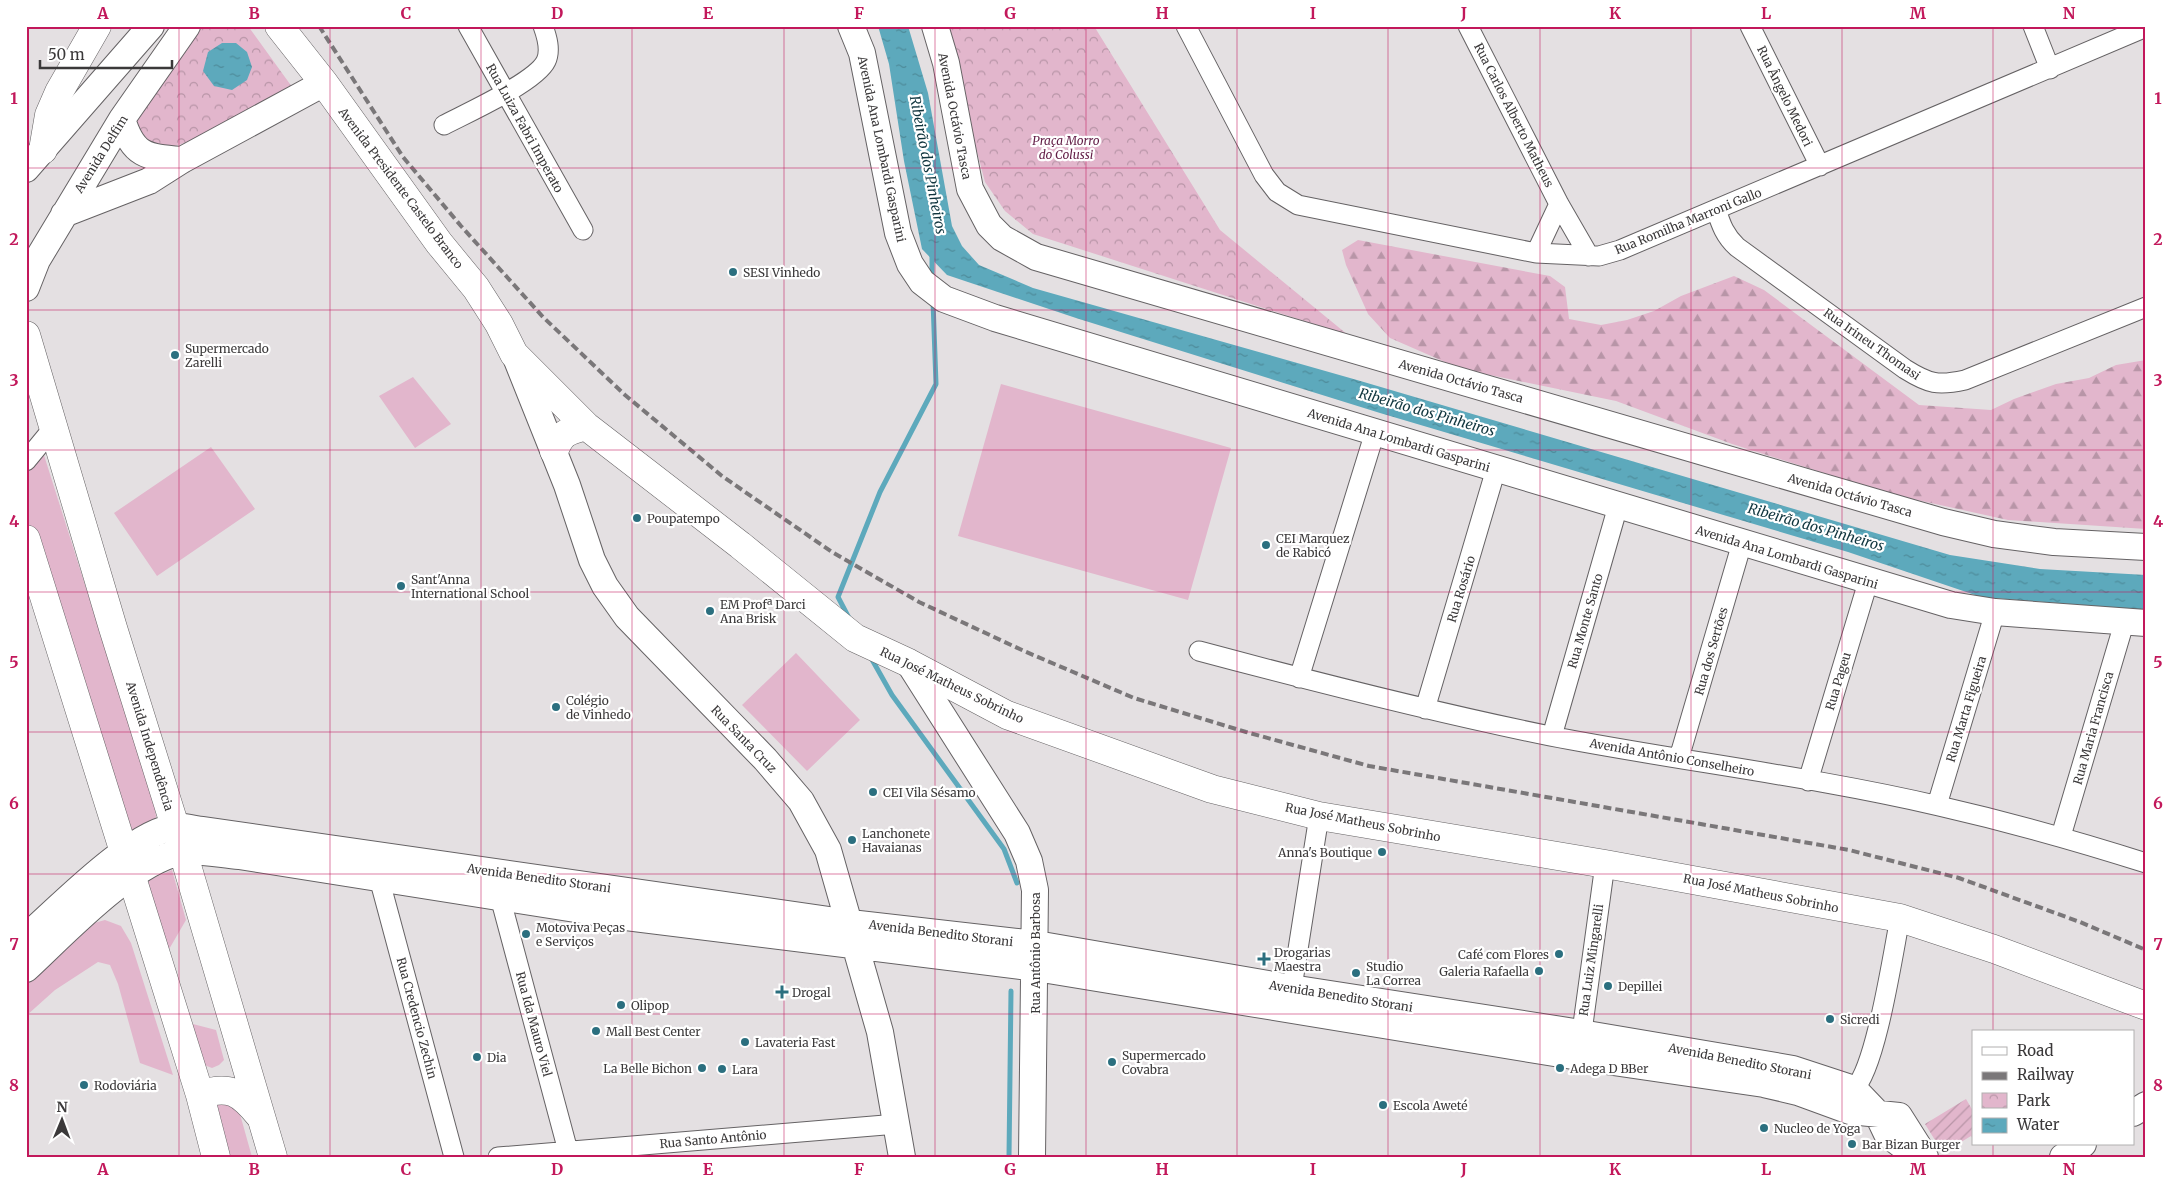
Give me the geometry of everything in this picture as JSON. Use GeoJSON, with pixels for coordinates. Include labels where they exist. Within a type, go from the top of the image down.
{"type":"FeatureCollection","features":[{"type":"Feature","properties":{"kind":"main road"},"geometry":{"type":"LineString","coordinates":[[35,159],[49,115],[59,92],[97,26]]}},
{"type":"Feature","properties":{"kind":"main road","name":"Avenida Presidente Castelo Branco"},"geometry":{"type":"LineString","coordinates":[[279,26],[324,83],[439,243],[476,288],[499,324],[514,354]]}},
{"type":"Feature","properties":{"kind":"main road","name":"Avenida Independência"},"geometry":{"type":"LineString","coordinates":[[26,335],[273,1157]]}},
{"type":"Feature","properties":{"kind":"main road","name":"Rua José Matheus Sobrinho"},"geometry":{"type":"LineString","coordinates":[[514,354],[586,426],[732,539],[855,638],[909,662],[1007,715],[1212,789],[1319,816],[1605,864],[1900,918],[1994,949],[2146,1006]]}},
{"type":"Feature","properties":{"kind":"main road"},"geometry":{"type":"LineString","coordinates":[[554,451],[560,437],[564,433],[586,426]]}},
{"type":"Feature","properties":{"kind":"main road"},"geometry":{"type":"LineString","coordinates":[[26,539],[200,1095],[216,1157]]}},
{"type":"Feature","properties":{"kind":"main road"},"geometry":{"type":"LineString","coordinates":[[200,1095],[217,1091],[236,1093],[246,1099],[259,1115]]}},
{"type":"Feature","properties":{"kind":"street"},"geometry":{"type":"LineString","coordinates":[[35,159],[151,26]]}},
{"type":"Feature","properties":{"kind":"street","name":"Avenida Delfim"},"geometry":{"type":"LineString","coordinates":[[26,288],[37,260],[122,119],[187,26]]}},
{"type":"Feature","properties":{"kind":"street","name":"Rua Luiza Fabri Imperato"},"geometry":{"type":"LineString","coordinates":[[468,26],[582,230]]}},
{"type":"Feature","properties":{"kind":"street"},"geometry":{"type":"LineString","coordinates":[[444,125],[505,93],[538,71],[546,60],[548,50],[544,26]]}},
{"type":"Feature","properties":{"kind":"street","name":"Avenida Ana Lombardi Gasparini"},"geometry":{"type":"LineString","coordinates":[[851,26],[862,52],[898,233],[910,264],[922,282],[944,298],[995,318],[1868,582],[1950,605],[1995,612],[2135,621]]}},
{"type":"Feature","properties":{"kind":"street","name":"Avenida Octávio Tasca"},"geometry":{"type":"LineString","coordinates":[[935,26],[946,63],[970,189],[989,225],[1013,245],[1036,257],[1943,522],[1994,534],[2054,542],[2146,547]]}},
{"type":"Feature","properties":{"kind":"street","name":"Rua Romilha Marroni Gallo"},"geometry":{"type":"LineString","coordinates":[[1186,26],[1264,175],[1277,192],[1298,205],[1536,253],[1589,256],[1599,256],[1620,250],[2146,27]]}},
{"type":"Feature","properties":{"kind":"street","name":"Rua Carlos Alberto Matheus"},"geometry":{"type":"LineString","coordinates":[[1468,26],[1559,204],[1589,256]]}},
{"type":"Feature","properties":{"kind":"street","name":"Rua Ângelo Medori"},"geometry":{"type":"LineString","coordinates":[[1750,26],[1820,166]]}},
{"type":"Feature","properties":{"kind":"street"},"geometry":{"type":"LineString","coordinates":[[2032,26],[2050,68]]}},
{"type":"Feature","properties":{"kind":"street"},"geometry":{"type":"LineString","coordinates":[[64,214],[149,182],[182,160],[324,83]]}},
{"type":"Feature","properties":{"kind":"street"},"geometry":{"type":"LineString","coordinates":[[122,119],[126,134],[139,151],[151,158],[182,160]]}},
{"type":"Feature","properties":{"kind":"street"},"geometry":{"type":"LineString","coordinates":[[1536,253],[1559,204]]}},
{"type":"Feature","properties":{"kind":"street","name":"Rua Irineu Thomasi"},"geometry":{"type":"LineString","coordinates":[[1716,209],[1728,238],[1737,247],[1905,369],[1930,383],[1949,383],[1965,380],[2146,307]]}},
{"type":"Feature","properties":{"kind":"street","name":"Rua Santa Cruz"},"geometry":{"type":"LineString","coordinates":[[514,354],[554,451],[592,560],[605,586],[627,617],[765,759],[801,801],[828,850],[880,1032],[902,1157]]}},
{"type":"Feature","properties":{"kind":"street"},"geometry":{"type":"LineString","coordinates":[[26,460],[54,427]]}},
{"type":"Feature","properties":{"kind":"street"},"geometry":{"type":"LineString","coordinates":[[1299,678],[1375,432]]}},
{"type":"Feature","properties":{"kind":"street","name":"Rua Rosário"},"geometry":{"type":"LineString","coordinates":[[1425,710],[1496,469]]}},
{"type":"Feature","properties":{"kind":"street","name":"Rua Monte Santo"},"geometry":{"type":"LineString","coordinates":[[1552,736],[1618,506]]}},
{"type":"Feature","properties":{"kind":"street","name":"Rua dos Sertões"},"geometry":{"type":"LineString","coordinates":[[1679,758],[1742,543]]}},
{"type":"Feature","properties":{"kind":"street","name":"Rua Pageu"},"geometry":{"type":"LineString","coordinates":[[1808,780],[1868,582]]}},
{"type":"Feature","properties":{"kind":"street","name":"Rua Marta Figueira"},"geometry":{"type":"LineString","coordinates":[[1937,805],[1995,612]]}},
{"type":"Feature","properties":{"kind":"street","name":"Rua Maria Francisca"},"geometry":{"type":"LineString","coordinates":[[2061,836],[2135,621]]}},
{"type":"Feature","properties":{"kind":"street","name":"Avenida Antônio Conselheiro"},"geometry":{"type":"LineString","coordinates":[[1199,651],[1425,710],[1552,736],[1808,780],[1937,805],[2061,836],[2146,863]]}},
{"type":"Feature","properties":{"kind":"street","name":"Rua Antônio Barbosa"},"geometry":{"type":"LineString","coordinates":[[909,662],[1017,833],[1030,861],[1035,890],[1036,956],[1032,1157]]}},
{"type":"Feature","properties":{"kind":"street"},"geometry":{"type":"LineString","coordinates":[[1290,999],[1319,816]]}},
{"type":"Feature","properties":{"kind":"street","name":"Avenida Benedito Storani"},"geometry":{"type":"LineString","coordinates":[[26,937],[127,864],[165,856],[179,839],[238,856],[376,866],[492,871],[853,935]]}},
{"type":"Feature","properties":{"kind":"street","name":"Avenida Benedito Storani"},"geometry":{"type":"LineString","coordinates":[[26,969],[127,864]]}},
{"type":"Feature","properties":{"kind":"street","name":"Rua Luiz Mingarelli"},"geometry":{"type":"LineString","coordinates":[[1580,1045],[1605,864]]}},
{"type":"Feature","properties":{"kind":"street","name":"Avenida Benedito Storani"},"geometry":{"type":"LineString","coordinates":[[376,866],[500,897],[626,917],[853,935],[1036,956],[1580,1045],[1793,1069],[1854,1089],[1877,1113],[1887,1134],[1918,1157]]}},
{"type":"Feature","properties":{"kind":"street","name":"Rua Credencio Zechin"},"geometry":{"type":"LineString","coordinates":[[376,866],[454,1157]]}},
{"type":"Feature","properties":{"kind":"street"},"geometry":{"type":"LineString","coordinates":[[492,871],[500,897]]}},
{"type":"Feature","properties":{"kind":"street","name":"Rua Ida Mauro Viel"},"geometry":{"type":"LineString","coordinates":[[500,897],[568,1151]]}},
{"type":"Feature","properties":{"kind":"street"},"geometry":{"type":"LineString","coordinates":[[1877,1113],[1868,1086],[1872,1052],[1900,918]]}},
{"type":"Feature","properties":{"kind":"street","name":"Avenida Benedito Storani"},"geometry":{"type":"LineString","coordinates":[[1580,1045],[1806,1094],[1850,1111],[1901,1117],[1925,1157]]}},
{"type":"Feature","properties":{"kind":"street"},"geometry":{"type":"LineString","coordinates":[[1854,1089],[1860,1083],[1872,1052]]}},
{"type":"Feature","properties":{"kind":"street"},"geometry":{"type":"LineString","coordinates":[[2134,1112],[2146,1105]]}},
{"type":"Feature","properties":{"kind":"street","name":"Rua Santo Antônio"},"geometry":{"type":"LineString","coordinates":[[498,1157],[568,1151],[629,1152],[897,1124]]}},
{"type":"Feature","properties":{"kind":"street"},"geometry":{"type":"LineString","coordinates":[[2063,1157],[2080,1146]]}},
{"type":"Feature","properties":{"kind":"green space"},"geometry":{"type":"Polygon","coordinates":[[[201,26],[248,26],[295,91],[204,136],[167,148],[149,150],[134,117],[201,26]]]}},
{"type":"Feature","properties":{"kind":"green space","name":"Praça Morro do Colussi"},"geometry":{"type":"Polygon","coordinates":[[[944,26],[1094,26],[1220,230],[1348,335],[1033,234],[1005,211],[985,182],[944,26]]]}},
{"type":"Feature","properties":{"kind":"green space"},"geometry":{"type":"Polygon","coordinates":[[[1358,240],[1550,276],[1565,287],[1569,319],[1601,325],[1627,320],[1654,311],[1681,296],[1734,276],[1764,290],[1919,405],[1991,410],[2014,399],[2056,384],[2089,378],[2116,365],[2146,360],[2146,529],[2008,520],[1890,494],[1732,444],[1616,401],[1461,369],[1390,338],[1368,314],[1346,265],[1342,250],[1358,240]]]}},
{"type":"Feature","properties":{"kind":"green space"},"geometry":{"type":"Polygon","coordinates":[[[413,377],[451,424],[415,448],[379,396],[413,377]]]}},
{"type":"Feature","properties":{"kind":"green space"},"geometry":{"type":"Polygon","coordinates":[[[1001,384],[1231,448],[1188,600],[958,536],[1001,384]]]}},
{"type":"Feature","properties":{"kind":"green space"},"geometry":{"type":"Polygon","coordinates":[[[211,447],[255,509],[157,576],[114,513],[211,447]]]}},
{"type":"Feature","properties":{"kind":"green space"},"geometry":{"type":"Polygon","coordinates":[[[43,452],[155,806],[156,817],[153,823],[126,833],[26,517],[26,469],[43,452]]]}},
{"type":"Feature","properties":{"kind":"green space"},"geometry":{"type":"Polygon","coordinates":[[[796,653],[860,720],[807,771],[742,705],[796,653]]]}},
{"type":"Feature","properties":{"kind":"green space"},"geometry":{"type":"Polygon","coordinates":[[[172,870],[186,920],[168,951],[189,1023],[216,1030],[224,1060],[212,1068],[199,1063],[193,1058],[145,900],[149,880],[172,870]]]}},
{"type":"Feature","properties":{"kind":"green space"},"geometry":{"type":"Polygon","coordinates":[[[105,920],[121,926],[131,943],[173,1075],[140,1063],[118,984],[110,965],[98,962],[55,990],[26,1016],[26,984],[94,923],[105,920]]]}},
{"type":"Feature","properties":{"kind":"green space"},"geometry":{"type":"Polygon","coordinates":[[[218,1099],[238,1107],[252,1157],[224,1157],[213,1103],[218,1099]]]}},
{"type":"Feature","properties":{"kind":"green space"},"geometry":{"type":"Polygon","coordinates":[[[1966,1099],[1972,1109],[1972,1138],[1971,1136],[1943,1153],[1925,1124],[1966,1099]]]}},
{"type":"Feature","properties":{"kind":"water","name":"Ribeirão dos Pinheiros"},"geometry":{"type":"Polygon","coordinates":[[[878,26],[908,26],[928,93],[952,226],[962,246],[979,265],[1033,288],[1357,380],[1950,555],[2040,569],[2146,575],[2146,610],[1981,597],[1848,552],[1380,413],[1076,318],[947,275],[922,249],[904,161],[889,64],[878,26]]]}},
{"type":"Feature","properties":{"kind":"water"},"geometry":{"type":"Polygon","coordinates":[[[222,43],[236,43],[247,52],[252,67],[247,80],[232,90],[214,86],[203,71],[208,52],[222,43]]]}},
{"type":"Feature","properties":{"kind":"waterway"},"geometry":{"type":"LineString","coordinates":[[932,254],[932,278]]}},
{"type":"Feature","properties":{"kind":"waterway"},"geometry":{"type":"LineString","coordinates":[[850,620],[838,597],[880,492],[936,384],[933,301]]}},
{"type":"Feature","properties":{"kind":"waterway"},"geometry":{"type":"LineString","coordinates":[[870,656],[892,695],[1004,849],[1017,883]]}},
{"type":"Feature","properties":{"kind":"waterway"},"geometry":{"type":"LineString","coordinates":[[1009,1157],[1011,991]]}},
{"type":"Feature","properties":{"kind":"railway"},"geometry":{"type":"LineString","coordinates":[[319,26],[403,157],[461,226],[543,317],[625,395],[722,476],[832,552],[919,602],[1024,651],[1134,698],[1246,732],[1369,766],[1849,850],[1959,878],[2080,922],[2146,950]]}},
{"type":"Feature","properties":{"kind":"place","name":"SESI Vinhedo"},"geometry":{"type":"Point","coordinates":[733,272]}},
{"type":"Feature","properties":{"kind":"place","name":"Supermercado Zarelli"},"geometry":{"type":"Point","coordinates":[175,355]}},
{"type":"Feature","properties":{"kind":"place","name":"Poupatempo"},"geometry":{"type":"Point","coordinates":[637,518]}},
{"type":"Feature","properties":{"kind":"place","name":"CEI Marquez de Rabicó"},"geometry":{"type":"Point","coordinates":[1266,545]}},
{"type":"Feature","properties":{"kind":"place","name":"Sant'Anna International School"},"geometry":{"type":"Point","coordinates":[401,586]}},
{"type":"Feature","properties":{"kind":"place","name":"EM Profª Darci Ana Brisk"},"geometry":{"type":"Point","coordinates":[710,611]}},
{"type":"Feature","properties":{"kind":"place","name":"Colégio de Vinhedo"},"geometry":{"type":"Point","coordinates":[556,707]}},
{"type":"Feature","properties":{"kind":"place","name":"CEI Vila Sésamo"},"geometry":{"type":"Point","coordinates":[873,792]}},
{"type":"Feature","properties":{"kind":"place","name":"Lanchonete Havaianas"},"geometry":{"type":"Point","coordinates":[852,840]}},
{"type":"Feature","properties":{"kind":"place","name":"Anna's Boutique"},"geometry":{"type":"Point","coordinates":[1382,852]}},
{"type":"Feature","properties":{"kind":"place","name":"Motoviva Peças e Serviços"},"geometry":{"type":"Point","coordinates":[526,934]}},
{"type":"Feature","properties":{"kind":"place","name":"Café com Flores"},"geometry":{"type":"Point","coordinates":[1559,954]}},
{"type":"Feature","properties":{"kind":"place","name":"Drogarias Maestra"},"geometry":{"type":"Point","coordinates":[1264,959]}},
{"type":"Feature","properties":{"kind":"place","name":"Galeria Rafaella"},"geometry":{"type":"Point","coordinates":[1539,971]}},
{"type":"Feature","properties":{"kind":"place","name":"Studio La Correa"},"geometry":{"type":"Point","coordinates":[1356,973]}},
{"type":"Feature","properties":{"kind":"place","name":"Depillei"},"geometry":{"type":"Point","coordinates":[1608,986]}},
{"type":"Feature","properties":{"kind":"place","name":"Drogal"},"geometry":{"type":"Point","coordinates":[782,992]}},
{"type":"Feature","properties":{"kind":"place","name":"Olipop"},"geometry":{"type":"Point","coordinates":[621,1005]}},
{"type":"Feature","properties":{"kind":"place","name":"Sicredi"},"geometry":{"type":"Point","coordinates":[1830,1019]}},
{"type":"Feature","properties":{"kind":"place","name":"Mall Best Center"},"geometry":{"type":"Point","coordinates":[596,1031]}},
{"type":"Feature","properties":{"kind":"place","name":"Lavateria Fast"},"geometry":{"type":"Point","coordinates":[745,1042]}},
{"type":"Feature","properties":{"kind":"place","name":"Dia"},"geometry":{"type":"Point","coordinates":[477,1057]}},
{"type":"Feature","properties":{"kind":"place","name":"Supermercado Covabra"},"geometry":{"type":"Point","coordinates":[1112,1062]}},
{"type":"Feature","properties":{"kind":"place","name":"La Belle Bichon"},"geometry":{"type":"Point","coordinates":[702,1068]}},
{"type":"Feature","properties":{"kind":"place","name":"Adega D BBer"},"geometry":{"type":"Point","coordinates":[1560,1068]}},
{"type":"Feature","properties":{"kind":"place","name":"Lara"},"geometry":{"type":"Point","coordinates":[722,1069]}},
{"type":"Feature","properties":{"kind":"place","name":"Rodoviária"},"geometry":{"type":"Point","coordinates":[84,1085]}},
{"type":"Feature","properties":{"kind":"place","name":"Escola Aweté"},"geometry":{"type":"Point","coordinates":[1383,1105]}},
{"type":"Feature","properties":{"kind":"place","name":"Nucleo de Yoga"},"geometry":{"type":"Point","coordinates":[1764,1128]}},
{"type":"Feature","properties":{"kind":"place","name":"Bar Bizan Burger"},"geometry":{"type":"Point","coordinates":[1852,1144]}}]}
